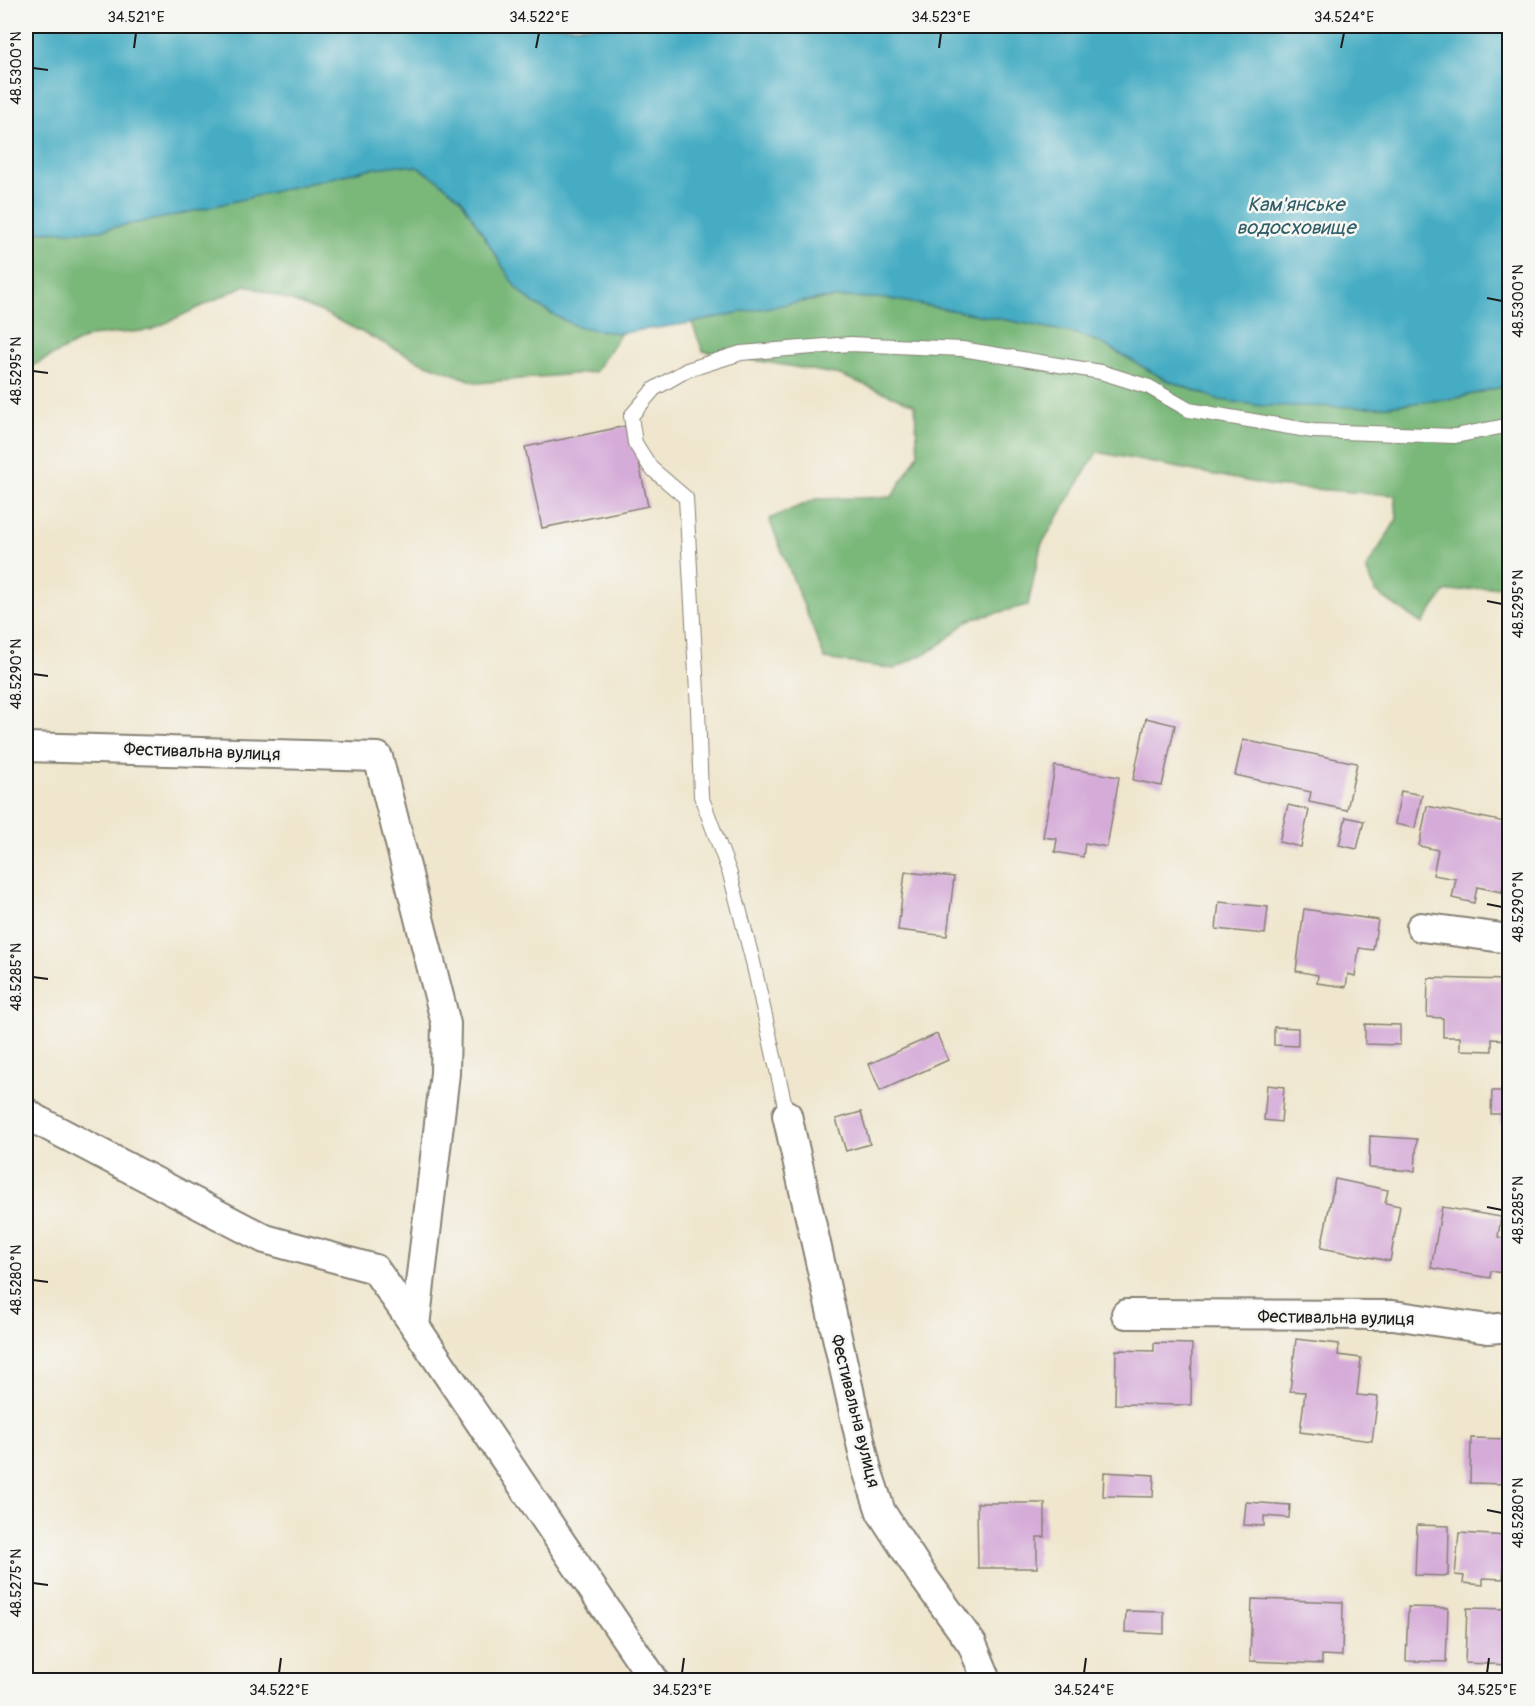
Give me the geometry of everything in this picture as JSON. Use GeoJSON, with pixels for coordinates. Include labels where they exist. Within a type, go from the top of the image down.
{"type":"FeatureCollection","features":[{"type":"Feature","properties":{"kind":"street","name":"Фестивальна вулиця"},"geometry":{"type":"LineString","coordinates":[[26,747],[378,757],[446,1024],[445,1073],[415,1326]]}},
{"type":"Feature","properties":{"kind":"street"},"geometry":{"type":"LineString","coordinates":[[1421,927],[1509,939]]}},
{"type":"Feature","properties":{"kind":"street"},"geometry":{"type":"LineString","coordinates":[[30,1115],[265,1239],[375,1269],[654,1680]]}},
{"type":"Feature","properties":{"kind":"street","name":"Фестивальна вулиця"},"geometry":{"type":"LineString","coordinates":[[787,1115],[867,1470],[880,1512],[972,1644],[987,1680]]}},
{"type":"Feature","properties":{"kind":"street","name":"Фестивальна вулиця"},"geometry":{"type":"LineString","coordinates":[[1126,1314],[1393,1316],[1488,1329],[1509,1327]]}},
{"type":"Feature","properties":{"kind":"lane"},"geometry":{"type":"LineString","coordinates":[[787,1115],[753,962],[730,874],[701,796],[686,498],[651,468],[635,443],[631,416],[654,389],[687,370],[741,353],[850,344],[962,349],[1101,372],[1149,387],[1189,410],[1313,431],[1455,436],[1509,425]]}},
{"type":"Feature","properties":{"kind":"green space"},"geometry":{"type":"Polygon","coordinates":[[[399,165],[417,167],[437,179],[461,199],[516,288],[600,331],[621,333],[595,372],[478,383],[421,362],[320,311],[246,285],[151,330],[90,336],[26,369],[26,232],[95,231],[168,217],[369,169],[399,165]]]}},
{"type":"Feature","properties":{"kind":"green space"},"geometry":{"type":"Polygon","coordinates":[[[852,297],[890,299],[1078,334],[1103,344],[1166,380],[1220,400],[1378,407],[1457,398],[1509,385],[1509,561],[1501,586],[1445,592],[1422,624],[1376,592],[1366,569],[1397,519],[1395,495],[1272,486],[1097,452],[1041,545],[1028,605],[969,620],[937,647],[894,669],[825,659],[769,519],[816,499],[892,497],[918,454],[915,405],[840,375],[703,351],[692,323],[772,307],[852,297]]]}},
{"type":"Feature","properties":{"kind":"water","name":"Кам'янське водосховище"},"geometry":{"type":"Polygon","coordinates":[[[26,26],[1509,26],[1509,385],[1457,398],[1378,407],[1262,406],[1220,400],[1166,380],[1103,344],[1078,334],[890,299],[852,297],[817,299],[692,323],[621,333],[600,331],[576,326],[532,302],[516,288],[461,199],[437,179],[417,167],[399,165],[369,169],[168,217],[95,231],[26,232],[26,26]]]}},
{"type":"Feature","properties":{"kind":"building"},"geometry":{"type":"Polygon","coordinates":[[[631,425],[648,506],[542,528],[525,447],[631,425]]]}},
{"type":"Feature","properties":{"kind":"building"},"geometry":{"type":"Polygon","coordinates":[[[1146,718],[1175,725],[1162,786],[1133,780],[1146,718]]]}},
{"type":"Feature","properties":{"kind":"building"},"geometry":{"type":"Polygon","coordinates":[[[1243,740],[1357,763],[1347,810],[1309,802],[1311,792],[1235,775],[1243,740]]]}},
{"type":"Feature","properties":{"kind":"building"},"geometry":{"type":"Polygon","coordinates":[[[1055,766],[1119,777],[1107,847],[1085,843],[1083,857],[1055,852],[1057,839],[1043,837],[1055,766]]]}},
{"type":"Feature","properties":{"kind":"building"},"geometry":{"type":"Polygon","coordinates":[[[1401,791],[1422,795],[1415,828],[1395,824],[1401,791]]]}},
{"type":"Feature","properties":{"kind":"building"},"geometry":{"type":"Polygon","coordinates":[[[1288,805],[1309,810],[1301,847],[1279,842],[1288,805]]]}},
{"type":"Feature","properties":{"kind":"building"},"geometry":{"type":"Polygon","coordinates":[[[1427,806],[1510,823],[1510,852],[1502,892],[1477,887],[1474,903],[1452,898],[1456,879],[1433,875],[1438,850],[1419,846],[1427,806]]]}},
{"type":"Feature","properties":{"kind":"building"},"geometry":{"type":"Polygon","coordinates":[[[1346,817],[1364,821],[1357,849],[1339,845],[1346,817]]]}},
{"type":"Feature","properties":{"kind":"building"},"geometry":{"type":"Polygon","coordinates":[[[905,872],[954,877],[947,936],[898,930],[905,872]]]}},
{"type":"Feature","properties":{"kind":"building"},"geometry":{"type":"Polygon","coordinates":[[[1219,902],[1268,907],[1265,934],[1216,929],[1219,902]]]}},
{"type":"Feature","properties":{"kind":"building"},"geometry":{"type":"Polygon","coordinates":[[[1304,909],[1378,920],[1373,950],[1359,948],[1355,976],[1348,974],[1346,987],[1317,983],[1318,975],[1296,971],[1304,909]]]}},
{"type":"Feature","properties":{"kind":"building"},"geometry":{"type":"Polygon","coordinates":[[[1428,978],[1509,980],[1510,1040],[1492,1039],[1492,1051],[1460,1050],[1460,1037],[1443,1037],[1443,1018],[1427,1017],[1428,978]]]}},
{"type":"Feature","properties":{"kind":"building"},"geometry":{"type":"Polygon","coordinates":[[[1365,1024],[1400,1025],[1400,1045],[1365,1044],[1365,1024]]]}},
{"type":"Feature","properties":{"kind":"building"},"geometry":{"type":"Polygon","coordinates":[[[1274,1027],[1298,1028],[1298,1046],[1274,1045],[1274,1027]]]}},
{"type":"Feature","properties":{"kind":"building"},"geometry":{"type":"Polygon","coordinates":[[[937,1034],[948,1060],[880,1091],[869,1064],[937,1034]]]}},
{"type":"Feature","properties":{"kind":"building"},"geometry":{"type":"Polygon","coordinates":[[[1267,1085],[1284,1087],[1281,1122],[1264,1120],[1267,1085]]]}},
{"type":"Feature","properties":{"kind":"building"},"geometry":{"type":"Polygon","coordinates":[[[1492,1091],[1510,1091],[1510,1125],[1501,1125],[1501,1114],[1491,1114],[1492,1091]]]}},
{"type":"Feature","properties":{"kind":"building"},"geometry":{"type":"Polygon","coordinates":[[[861,1112],[870,1144],[846,1151],[836,1119],[861,1112]]]}},
{"type":"Feature","properties":{"kind":"building"},"geometry":{"type":"Polygon","coordinates":[[[1370,1136],[1417,1139],[1415,1171],[1369,1168],[1370,1136]]]}},
{"type":"Feature","properties":{"kind":"building"},"geometry":{"type":"Polygon","coordinates":[[[1335,1179],[1388,1190],[1385,1203],[1400,1206],[1390,1261],[1321,1248],[1335,1179]]]}},
{"type":"Feature","properties":{"kind":"building"},"geometry":{"type":"Polygon","coordinates":[[[1442,1207],[1501,1217],[1498,1237],[1509,1239],[1503,1273],[1491,1271],[1490,1278],[1431,1268],[1442,1207]]]}},
{"type":"Feature","properties":{"kind":"building"},"geometry":{"type":"Polygon","coordinates":[[[1296,1339],[1339,1344],[1338,1355],[1361,1358],[1357,1395],[1378,1397],[1372,1441],[1300,1432],[1305,1392],[1290,1391],[1296,1339]]]}},
{"type":"Feature","properties":{"kind":"building"},"geometry":{"type":"Polygon","coordinates":[[[1154,1343],[1192,1344],[1191,1405],[1115,1404],[1116,1350],[1154,1351],[1154,1343]]]}},
{"type":"Feature","properties":{"kind":"building"},"geometry":{"type":"Polygon","coordinates":[[[1471,1438],[1510,1439],[1510,1475],[1505,1475],[1505,1484],[1470,1483],[1471,1438]]]}},
{"type":"Feature","properties":{"kind":"building"},"geometry":{"type":"Polygon","coordinates":[[[1104,1472],[1154,1475],[1153,1497],[1103,1496],[1104,1472]]]}},
{"type":"Feature","properties":{"kind":"building"},"geometry":{"type":"Polygon","coordinates":[[[1246,1502],[1290,1505],[1289,1518],[1264,1516],[1264,1526],[1244,1525],[1246,1502]]]}},
{"type":"Feature","properties":{"kind":"building"},"geometry":{"type":"Polygon","coordinates":[[[977,1503],[1045,1503],[1045,1537],[1037,1537],[1037,1568],[978,1568],[977,1503]]]}},
{"type":"Feature","properties":{"kind":"building"},"geometry":{"type":"Polygon","coordinates":[[[1417,1525],[1449,1526],[1448,1576],[1415,1575],[1417,1525]]]}},
{"type":"Feature","properties":{"kind":"building"},"geometry":{"type":"Polygon","coordinates":[[[1459,1533],[1507,1536],[1503,1579],[1483,1578],[1483,1585],[1463,1583],[1464,1576],[1455,1575],[1459,1533]]]}},
{"type":"Feature","properties":{"kind":"building"},"geometry":{"type":"Polygon","coordinates":[[[1252,1599],[1343,1602],[1342,1656],[1322,1655],[1322,1664],[1250,1661],[1252,1599]]]}},
{"type":"Feature","properties":{"kind":"building"},"geometry":{"type":"Polygon","coordinates":[[[1408,1607],[1448,1608],[1446,1662],[1406,1661],[1408,1607]]]}},
{"type":"Feature","properties":{"kind":"building"},"geometry":{"type":"Polygon","coordinates":[[[1467,1608],[1510,1609],[1510,1665],[1465,1663],[1467,1608]]]}},
{"type":"Feature","properties":{"kind":"building"},"geometry":{"type":"Polygon","coordinates":[[[1126,1611],[1164,1612],[1164,1634],[1125,1632],[1126,1611]]]}}]}
